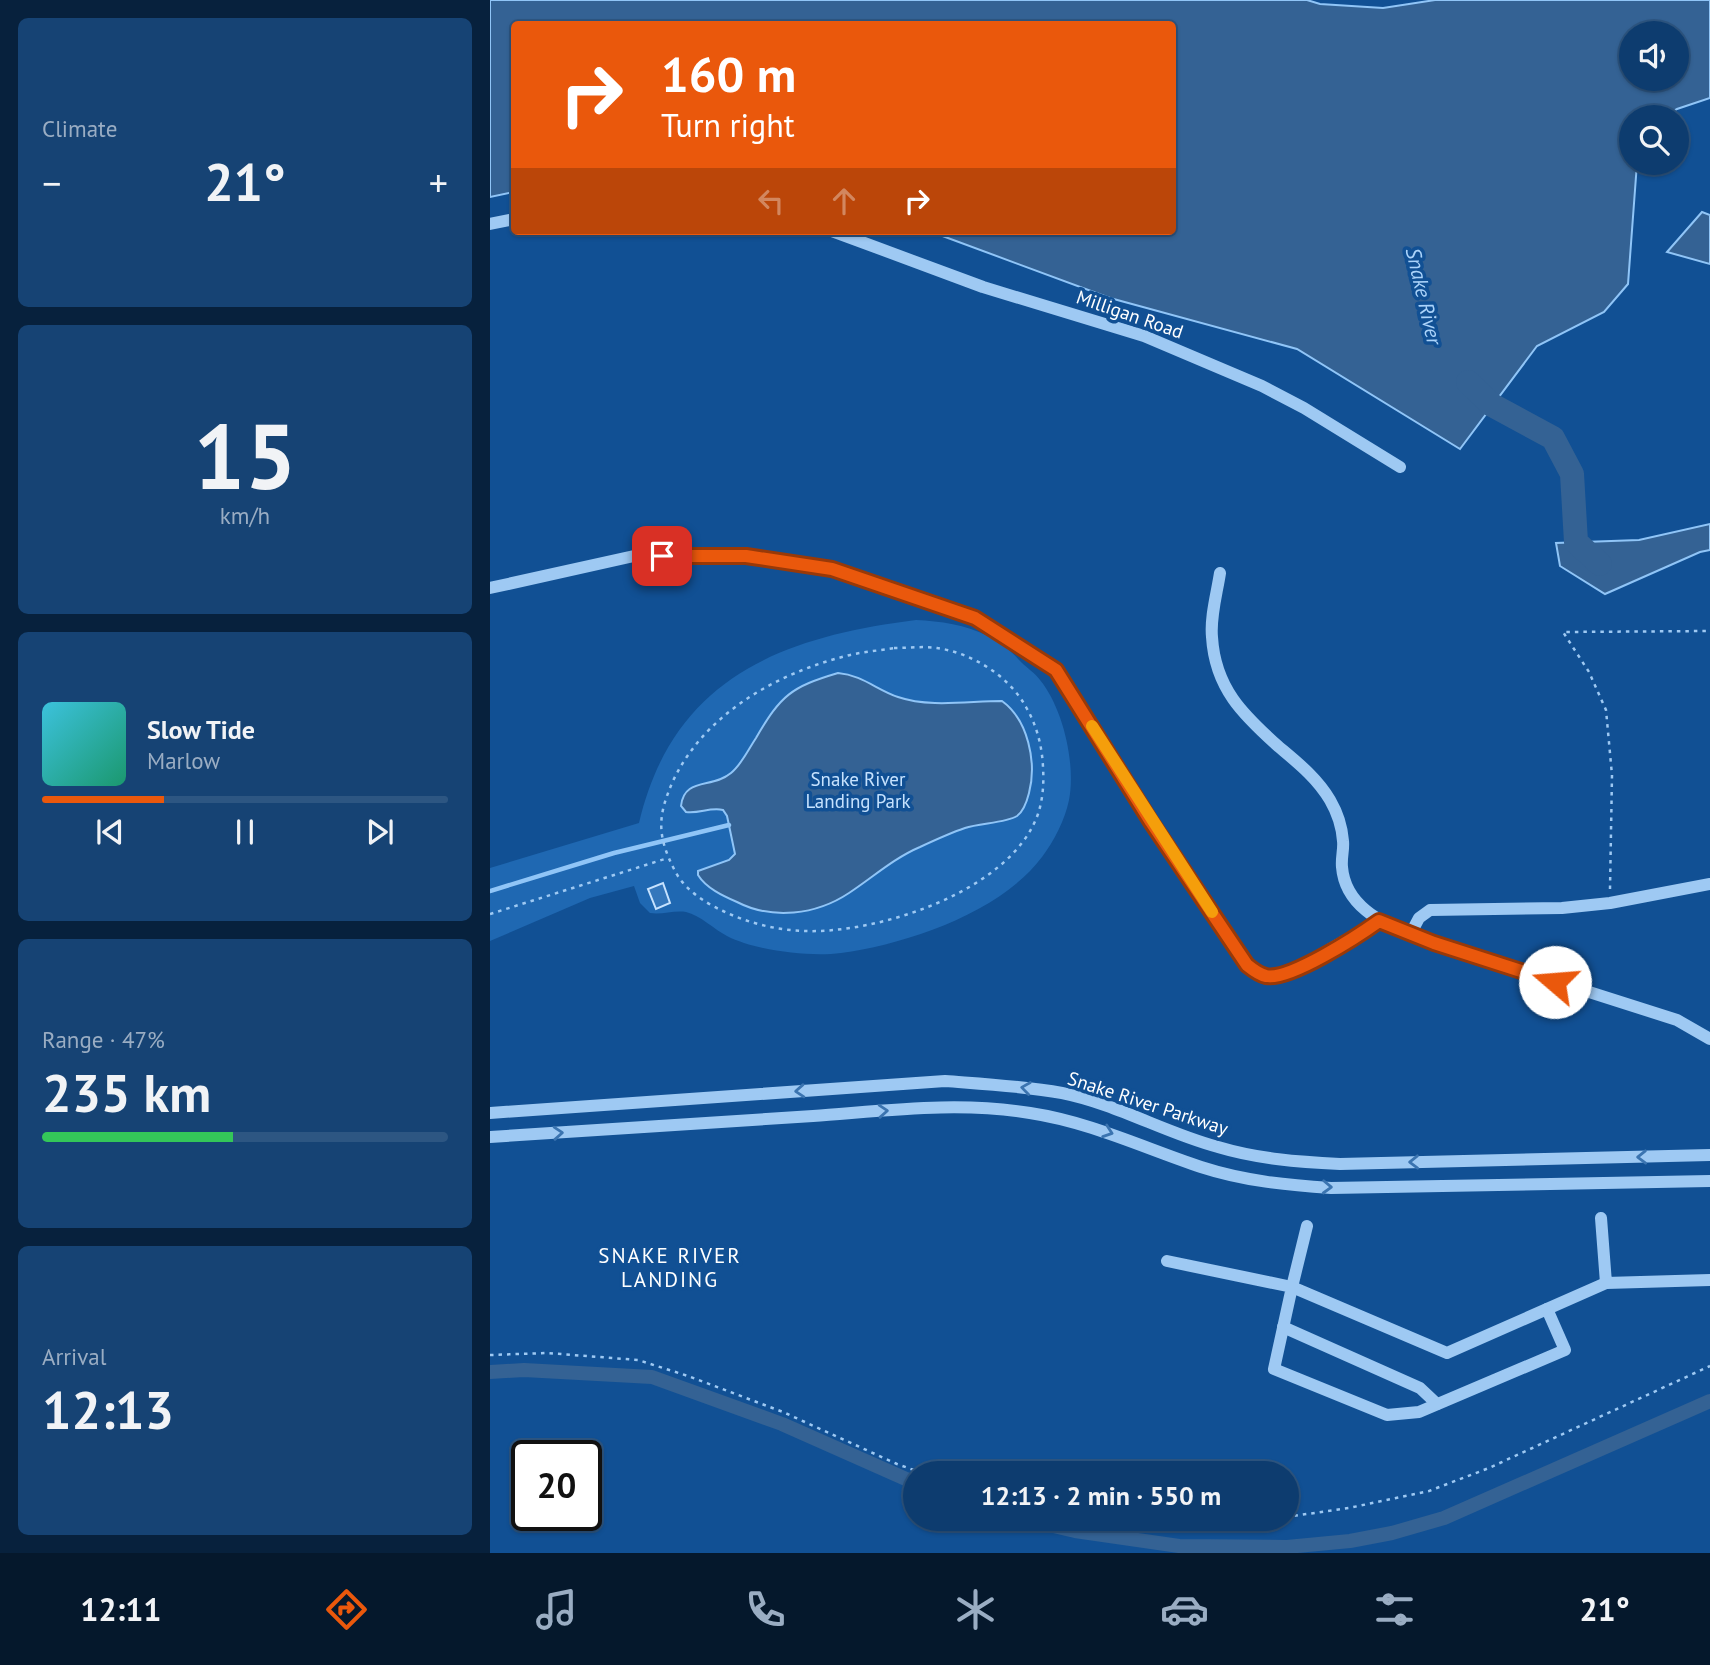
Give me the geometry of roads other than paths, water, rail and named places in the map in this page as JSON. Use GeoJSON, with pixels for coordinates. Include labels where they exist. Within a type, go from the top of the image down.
{"type":"FeatureCollection","features":[{"type":"Feature","properties":{"kind":"street"},"geometry":{"type":"LineString","coordinates":[[490,224],[511,220]]}},
{"type":"Feature","properties":{"kind":"street","name":"Milligan Road"},"geometry":{"type":"LineString","coordinates":[[843,235],[982,287],[1144,336],[1262,386],[1304,408],[1400,467]]}},
{"type":"Feature","properties":{"kind":"street"},"geometry":{"type":"LineString","coordinates":[[490,588],[634,556],[746,556],[832,569],[975,618],[1056,670],[1151,822],[1247,965],[1264,976],[1284,976],[1379,921]]}},
{"type":"Feature","properties":{"kind":"street"},"geometry":{"type":"LineString","coordinates":[[1220,573],[1211,636],[1219,673],[1229,695],[1245,717],[1316,779],[1331,802],[1339,820],[1343,841],[1342,869],[1350,892],[1361,907],[1379,921],[1410,934],[1677,1020],[1710,1039]]}},
{"type":"Feature","properties":{"kind":"street"},"geometry":{"type":"LineString","coordinates":[[1410,934],[1419,918],[1430,910],[1540,909],[1610,903],[1710,884]]}},
{"type":"Feature","properties":{"kind":"street","name":"Snake River Parkway"},"geometry":{"type":"LineString","coordinates":[[490,1113],[945,1081],[1063,1094],[1119,1109],[1216,1147],[1299,1162],[1340,1164],[1710,1155]]}},
{"type":"Feature","properties":{"kind":"street","name":"Snake River Parkway"},"geometry":{"type":"LineString","coordinates":[[490,1137],[955,1108],[1029,1112],[1062,1119],[1101,1130],[1202,1167],[1244,1179],[1286,1185],[1331,1188],[1710,1181]]}},
{"type":"Feature","properties":{"kind":"street"},"geometry":{"type":"LineString","coordinates":[[1601,1218],[1606,1283]]}},
{"type":"Feature","properties":{"kind":"street"},"geometry":{"type":"LineString","coordinates":[[1307,1226],[1274,1369],[1387,1415],[1419,1412],[1565,1350],[1548,1309]]}},
{"type":"Feature","properties":{"kind":"street"},"geometry":{"type":"LineString","coordinates":[[1167,1261],[1292,1287],[1447,1353],[1606,1283],[1710,1280]]}},
{"type":"Feature","properties":{"kind":"street"},"geometry":{"type":"LineString","coordinates":[[1283,1327],[1420,1388],[1437,1405]]}},
{"type":"Feature","properties":{"kind":"water"},"geometry":{"type":"Polygon","coordinates":[[[490,0],[1307,0],[1320,4],[1383,8],[1435,0],[1710,0],[1710,98],[1689,105],[1619,105],[1619,175],[1636,175],[1628,284],[1604,312],[1537,346],[1460,449],[1297,349],[1110,298],[940,235],[1176,235],[1176,21],[511,21],[511,193],[490,197],[490,0]]]}},
{"type":"Feature","properties":{"kind":"water"},"geometry":{"type":"Polygon","coordinates":[[[1702,212],[1710,215],[1710,264],[1667,252],[1702,212]]]}},
{"type":"Feature","properties":{"kind":"water"},"geometry":{"type":"Polygon","coordinates":[[[1710,524],[1710,550],[1605,594],[1560,566],[1556,543],[1639,540],[1710,524]]]}},
{"type":"Feature","properties":{"kind":"water"},"geometry":{"type":"Polygon","coordinates":[[[838,673],[855,677],[890,694],[910,700],[936,703],[1002,701],[1018,719],[1028,742],[1032,768],[1026,802],[1019,814],[1012,818],[965,828],[910,852],[849,893],[822,906],[779,913],[751,908],[715,891],[698,875],[698,871],[729,860],[735,854],[727,816],[723,810],[686,812],[681,806],[683,797],[693,787],[716,781],[731,773],[745,757],[773,712],[789,695],[809,683],[838,673]]]}},
{"type":"Feature","properties":{"kind":"waterway","name":"Snake River"},"geometry":{"type":"LineString","coordinates":[[1468,382],[1492,405],[1553,438],[1572,474],[1576,542],[1600,564]]}},
{"type":"Feature","properties":{"kind":"waterway"},"geometry":{"type":"LineString","coordinates":[[490,891],[614,853],[729,825]]}},
{"type":"Feature","properties":{"kind":"waterway"},"geometry":{"type":"LineString","coordinates":[[490,1372],[524,1370],[652,1377],[782,1424],[903,1478]]}},
{"type":"Feature","properties":{"kind":"waterway"},"geometry":{"type":"LineString","coordinates":[[1075,1531],[1179,1546],[1287,1547],[1350,1541],[1392,1533],[1444,1518],[1710,1401]]}},
{"type":"Feature","properties":{"kind":"district","name":"SNAKE RIVER LANDING"},"geometry":{"type":"Point","coordinates":[670,1267]}},
{"type":"Feature","properties":{"kind":"park label","name":"Snake River Landing Park"},"geometry":{"type":"Point","coordinates":[858,790]}}]}
